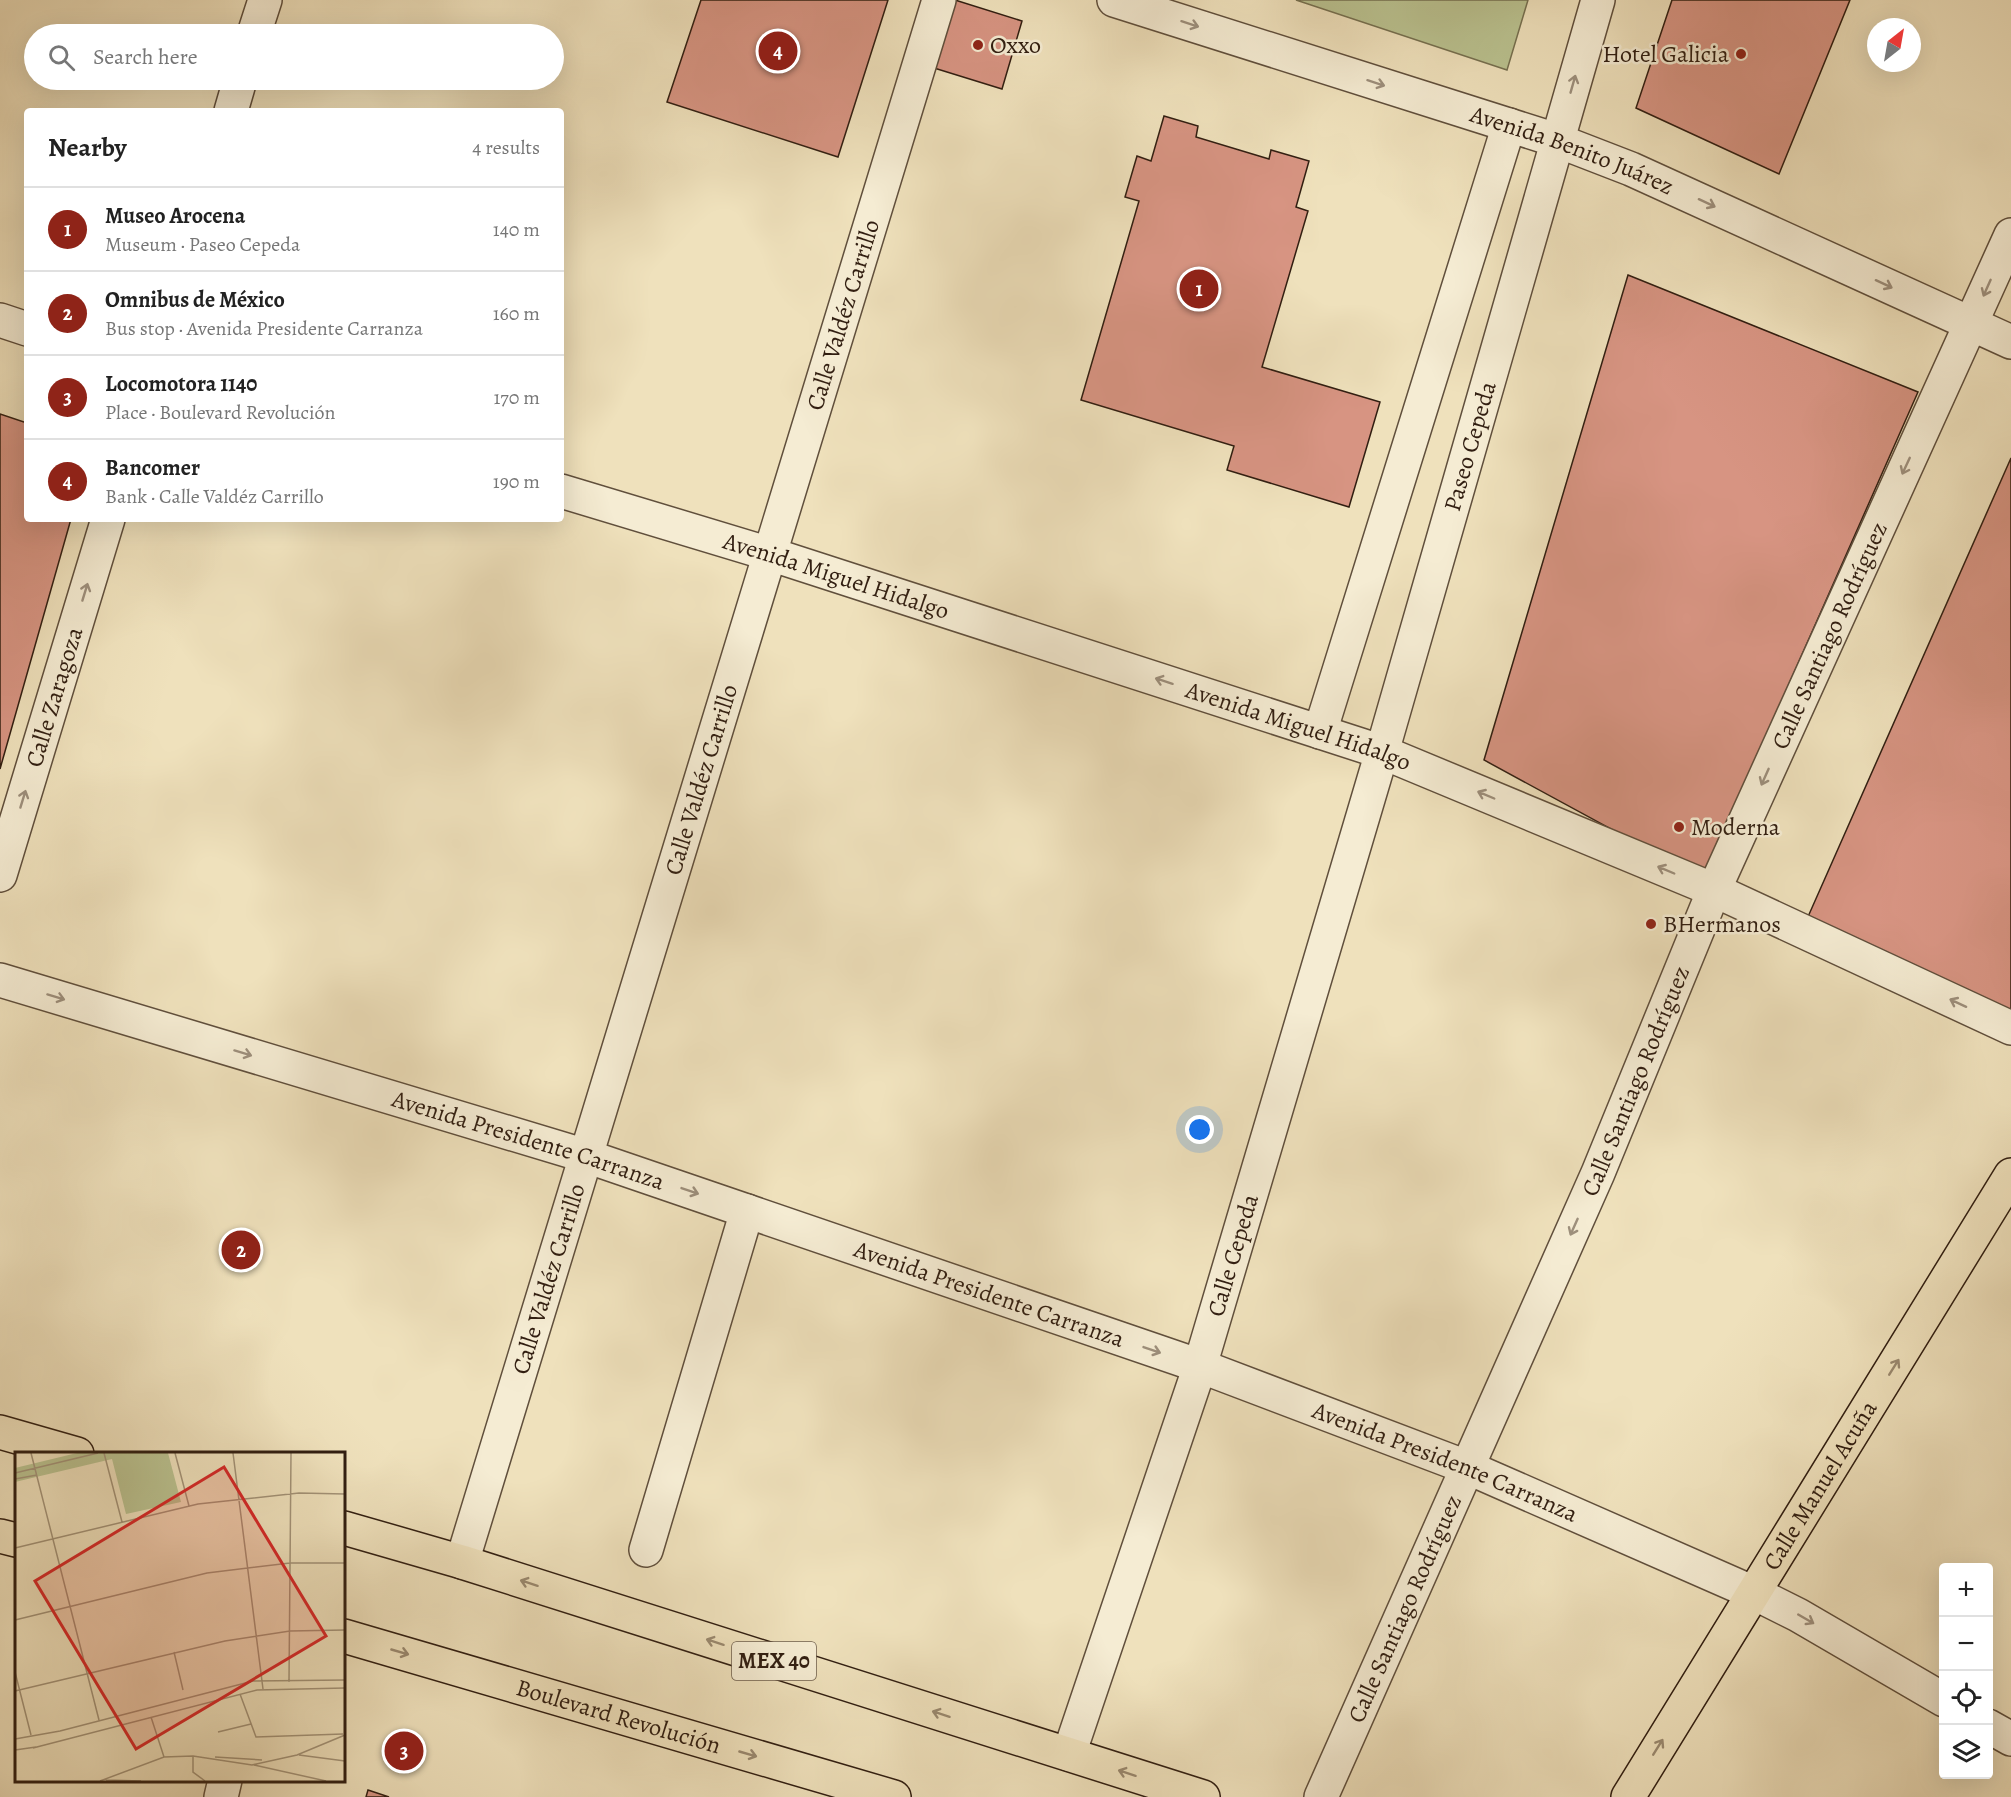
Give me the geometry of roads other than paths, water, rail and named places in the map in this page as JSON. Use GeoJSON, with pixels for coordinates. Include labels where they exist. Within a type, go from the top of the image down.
{"type":"FeatureCollection","features":[{"type":"Feature","properties":{"kind":"main road","name":"Calle Manuel Acuña"},"geometry":{"type":"LineString","coordinates":[[1628,1797],[2011,1174]]}},
{"type":"Feature","properties":{"kind":"main road"},"geometry":{"type":"LineString","coordinates":[[0,1432],[70,1452]]}},
{"type":"Feature","properties":{"kind":"main road","name":"MEX 40"},"geometry":{"type":"LineString","coordinates":[[345,1528],[462,1562],[1203,1797]]}},
{"type":"Feature","properties":{"kind":"main road"},"geometry":{"type":"LineString","coordinates":[[0,1536],[15,1540]]}},
{"type":"Feature","properties":{"kind":"main road","name":"Boulevard Revolución"},"geometry":{"type":"LineString","coordinates":[[345,1636],[894,1797]]}},
{"type":"Feature","properties":{"kind":"street"},"geometry":{"type":"LineString","coordinates":[[257,24],[264,0]]}},
{"type":"Feature","properties":{"kind":"street","name":"Calle Valdéz Carrillo"},"geometry":{"type":"LineString","coordinates":[[462,1562],[939,0]]}},
{"type":"Feature","properties":{"kind":"street","name":"Avenida Benito Juárez"},"geometry":{"type":"LineString","coordinates":[[1114,0],[1556,140],[1631,169],[2011,342]]}},
{"type":"Feature","properties":{"kind":"street"},"geometry":{"type":"LineString","coordinates":[[1556,140],[1598,0]]}},
{"type":"Feature","properties":{"kind":"street"},"geometry":{"type":"LineString","coordinates":[[232,108],[237,90]]}},
{"type":"Feature","properties":{"kind":"street"},"geometry":{"type":"LineString","coordinates":[[1320,732],[1509,125]]}},
{"type":"Feature","properties":{"kind":"street","name":"Paseo Cepeda"},"geometry":{"type":"LineString","coordinates":[[1382,752],[1556,140]]}},
{"type":"Feature","properties":{"kind":"street","name":"Calle Santiago Rodríguez"},"geometry":{"type":"LineString","coordinates":[[1321,1797],[1598,1173],[1714,890],[2011,235]]}},
{"type":"Feature","properties":{"kind":"street"},"geometry":{"type":"LineString","coordinates":[[0,320],[24,327]]}},
{"type":"Feature","properties":{"kind":"street","name":"Avenida Miguel Hidalgo"},"geometry":{"type":"LineString","coordinates":[[564,492],[770,554],[1382,752],[1714,890],[2011,1028]]}},
{"type":"Feature","properties":{"kind":"street","name":"Calle Zaragoza"},"geometry":{"type":"LineString","coordinates":[[0,875],[7,829],[107,522]]}},
{"type":"Feature","properties":{"kind":"street","name":"Calle Cepeda"},"geometry":{"type":"LineString","coordinates":[[1069,1754],[1200,1366],[1382,752]]}},
{"type":"Feature","properties":{"kind":"street","name":"Avenida Presidente Carranza"},"geometry":{"type":"LineString","coordinates":[[0,980],[586,1156],[1200,1366],[1469,1468],[1754,1593],[1798,1615],[1939,1697]]}},
{"type":"Feature","properties":{"kind":"street"},"geometry":{"type":"LineString","coordinates":[[646,1550],[747,1211]]}},
{"type":"Feature","properties":{"kind":"street"},"geometry":{"type":"LineString","coordinates":[[1993,1728],[2011,1739]]}},
{"type":"Feature","properties":{"kind":"street"},"geometry":{"type":"LineString","coordinates":[[221,1797],[225,1782]]}},
{"type":"Feature","properties":{"kind":"place","name":"Oxxo"},"geometry":{"type":"Point","coordinates":[978,45]}},
{"type":"Feature","properties":{"kind":"place","name":"Bancomer"},"geometry":{"type":"Point","coordinates":[778,51]}},
{"type":"Feature","properties":{"kind":"place","name":"Hotel Galicia"},"geometry":{"type":"Point","coordinates":[1741,54]}},
{"type":"Feature","properties":{"kind":"place","name":"Museo Arocena"},"geometry":{"type":"Point","coordinates":[1199,289]}},
{"type":"Feature","properties":{"kind":"place","name":"Moderna"},"geometry":{"type":"Point","coordinates":[1679,827]}},
{"type":"Feature","properties":{"kind":"place","name":"BHermanos"},"geometry":{"type":"Point","coordinates":[1651,924]}},
{"type":"Feature","properties":{"kind":"place","name":"Omnibus de México"},"geometry":{"type":"Point","coordinates":[241,1250]}},
{"type":"Feature","properties":{"kind":"place","name":"Locomotora 1140"},"geometry":{"type":"Point","coordinates":[404,1751]}}]}
